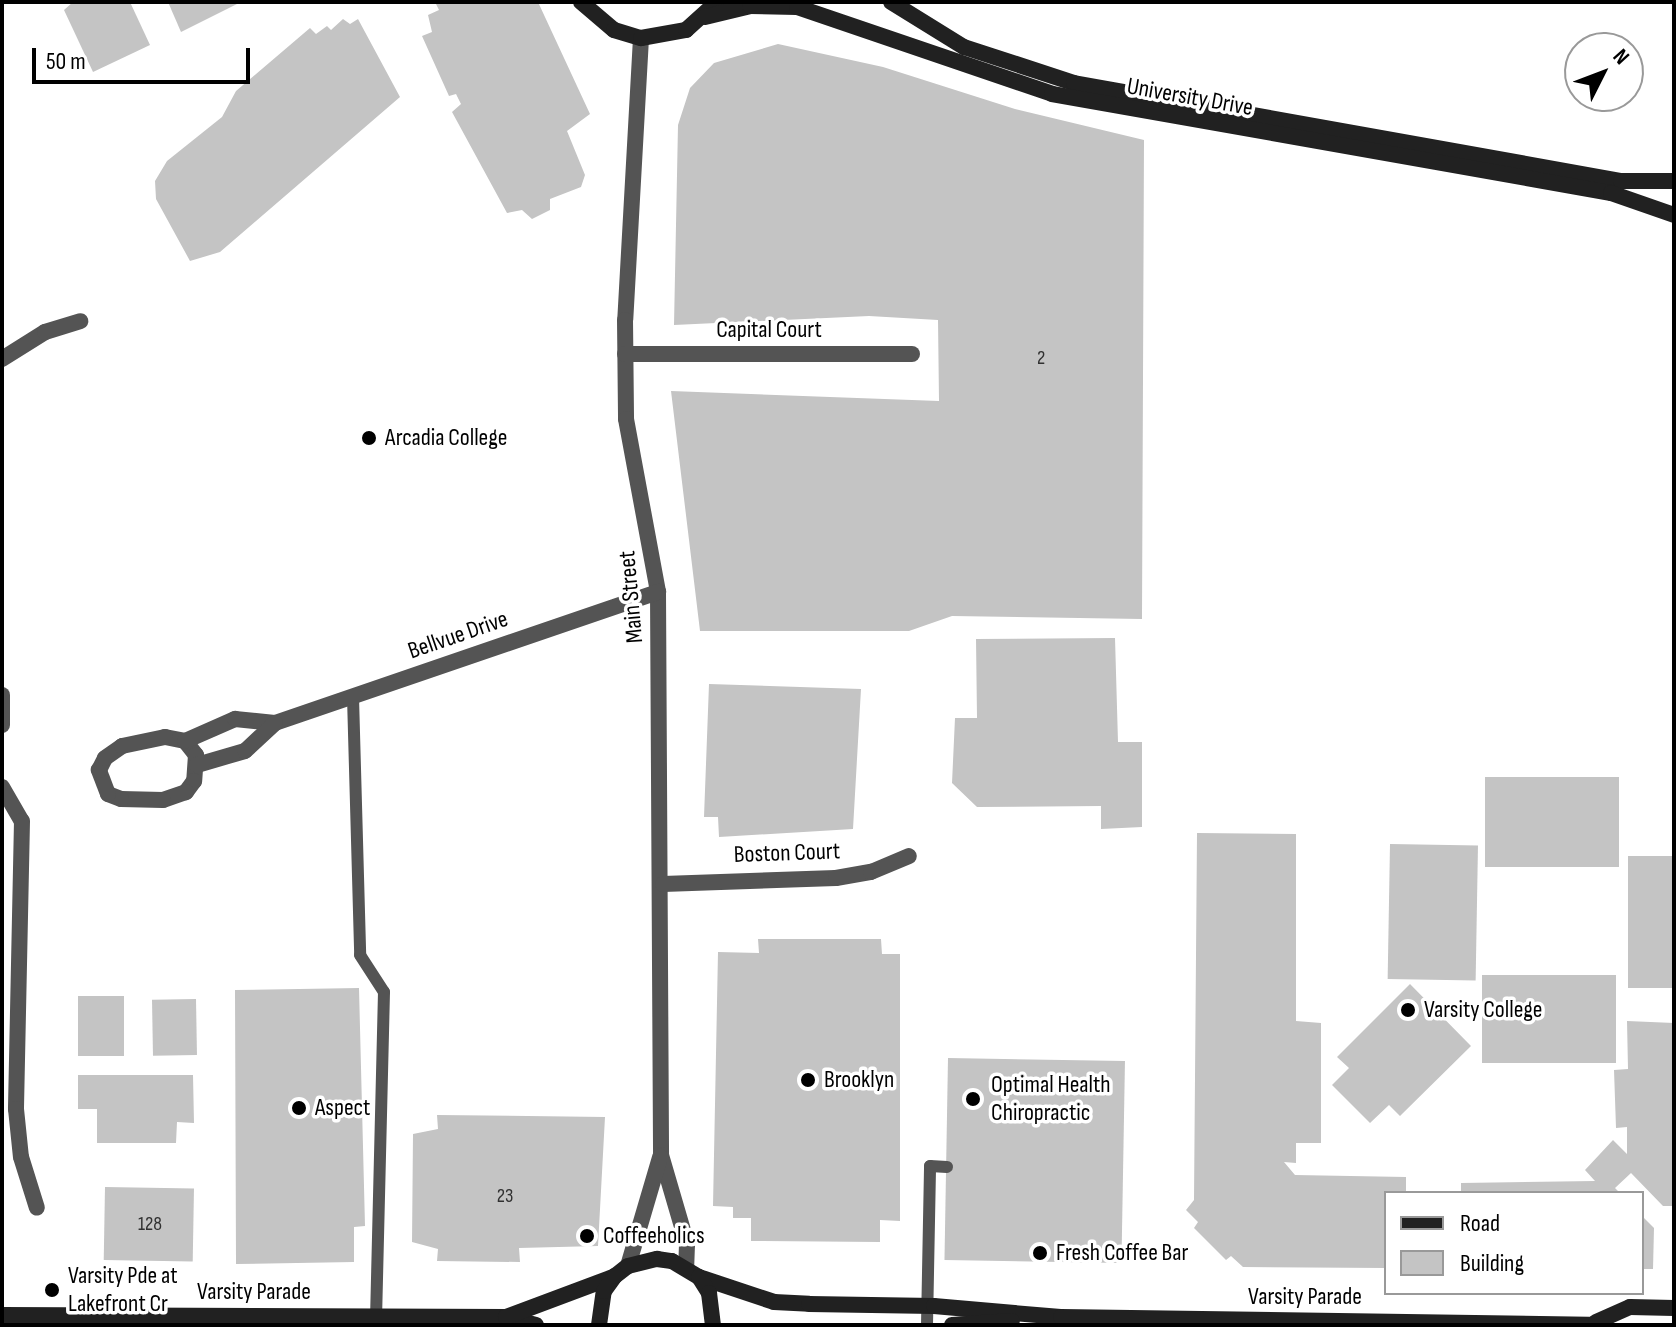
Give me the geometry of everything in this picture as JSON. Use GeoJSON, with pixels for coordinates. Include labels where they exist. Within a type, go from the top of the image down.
{"type":"FeatureCollection","features":[{"type":"Feature","properties":{"kind":"street"},"geometry":{"type":"LineString","coordinates":[[581,2],[614,30],[641,38],[664,38],[705,17],[717,2]]}},
{"type":"Feature","properties":{"kind":"street","name":"University Drive"},"geometry":{"type":"LineString","coordinates":[[891,2],[964,47],[1074,83],[1621,181],[1674,181]]}},
{"type":"Feature","properties":{"kind":"street","name":"University Drive"},"geometry":{"type":"LineString","coordinates":[[705,17],[750,6],[797,7],[1052,94],[1157,117],[1611,193],[1674,215]]}},
{"type":"Feature","properties":{"kind":"street","name":"Main Street"},"geometry":{"type":"LineString","coordinates":[[641,38],[625,354],[626,419],[658,592],[663,884],[658,981],[661,1155]]}},
{"type":"Feature","properties":{"kind":"street"},"geometry":{"type":"LineString","coordinates":[[2,359],[45,332],[80,321]]}},
{"type":"Feature","properties":{"kind":"street","name":"Capital Court"},"geometry":{"type":"LineString","coordinates":[[625,354],[912,354]]}},
{"type":"Feature","properties":{"kind":"street","name":"Bellvue Drive"},"geometry":{"type":"LineString","coordinates":[[275,723],[658,592]]}},
{"type":"Feature","properties":{"kind":"street"},"geometry":{"type":"LineString","coordinates":[[2,695],[2,725]]}},
{"type":"Feature","properties":{"kind":"street"},"geometry":{"type":"LineString","coordinates":[[185,741],[197,765],[194,781],[176,798],[121,799],[100,782],[105,758],[122,746],[165,737],[185,741],[235,719],[275,723]]}},
{"type":"Feature","properties":{"kind":"street"},"geometry":{"type":"LineString","coordinates":[[197,765],[245,751],[275,723]]}},
{"type":"Feature","properties":{"kind":"street"},"geometry":{"type":"LineString","coordinates":[[2,787],[15,803],[23,839],[9,1111],[37,1208]]}},
{"type":"Feature","properties":{"kind":"street","name":"Boston Court"},"geometry":{"type":"LineString","coordinates":[[663,884],[836,878],[871,872],[909,856]]}},
{"type":"Feature","properties":{"kind":"street"},"geometry":{"type":"LineString","coordinates":[[599,1325],[604,1291],[621,1271],[661,1155]]}},
{"type":"Feature","properties":{"kind":"street"},"geometry":{"type":"LineString","coordinates":[[661,1155],[692,1272],[709,1293],[713,1325]]}},
{"type":"Feature","properties":{"kind":"street","name":"Varsity Parade"},"geometry":{"type":"LineString","coordinates":[[506,1317],[657,1259],[774,1302],[928,1306],[1061,1317],[1600,1324],[1630,1307],[1674,1308]]}},
{"type":"Feature","properties":{"kind":"street","name":"Varsity Parade"},"geometry":{"type":"LineString","coordinates":[[2,1315],[506,1317],[536,1325]]}},
{"type":"Feature","properties":{"kind":"street"},"geometry":{"type":"LineString","coordinates":[[218,1325],[258,1315]]}},
{"type":"Feature","properties":{"kind":"street"},"geometry":{"type":"LineString","coordinates":[[77,1316],[119,1325]]}},
{"type":"Feature","properties":{"kind":"street","name":"Varsity Parade"},"geometry":{"type":"LineString","coordinates":[[952,1325],[1061,1317]]}},
{"type":"Feature","properties":{"kind":"lane"},"geometry":{"type":"LineString","coordinates":[[353,697],[360,955],[384,992],[376,1316]]}},
{"type":"Feature","properties":{"kind":"lane"},"geometry":{"type":"LineString","coordinates":[[927,1325],[930,1166],[947,1167]]}},
{"type":"Feature","properties":{"kind":"building"},"geometry":{"type":"Polygon","coordinates":[[[73,2],[130,2],[150,45],[93,72],[64,10],[73,2]]]}},
{"type":"Feature","properties":{"kind":"building"},"geometry":{"type":"Polygon","coordinates":[[[168,2],[241,2],[181,32],[168,2]]]}},
{"type":"Feature","properties":{"kind":"building"},"geometry":{"type":"Polygon","coordinates":[[[435,2],[538,2],[590,114],[567,131],[585,175],[581,187],[550,199],[550,210],[532,219],[522,210],[507,213],[452,112],[461,104],[456,94],[449,96],[422,36],[432,32],[428,15],[439,10],[435,2]]]}},
{"type":"Feature","properties":{"kind":"building"},"geometry":{"type":"Polygon","coordinates":[[[343,19],[350,24],[358,19],[400,97],[220,252],[190,261],[156,199],[155,181],[167,161],[222,117],[236,91],[310,28],[316,34],[327,26],[331,30],[343,19]]]}},
{"type":"Feature","properties":{"kind":"building"},"geometry":{"type":"Polygon","coordinates":[[[778,44],[883,67],[1015,109],[1144,140],[1142,619],[952,616],[909,631],[700,631],[671,391],[939,401],[938,320],[869,316],[674,325],[678,125],[690,88],[714,63],[778,44]]]}},
{"type":"Feature","properties":{"kind":"building"},"geometry":{"type":"Polygon","coordinates":[[[1115,638],[1118,742],[1142,742],[1142,827],[1101,829],[1101,806],[977,807],[952,783],[955,718],[977,718],[976,639],[1115,638]]]}},
{"type":"Feature","properties":{"kind":"building"},"geometry":{"type":"Polygon","coordinates":[[[709,684],[861,689],[853,829],[719,837],[718,817],[704,817],[709,684]]]}},
{"type":"Feature","properties":{"kind":"building"},"geometry":{"type":"Polygon","coordinates":[[[1485,777],[1619,777],[1619,867],[1485,867],[1485,777]]]}},
{"type":"Feature","properties":{"kind":"building"},"geometry":{"type":"Polygon","coordinates":[[[1197,833],[1296,834],[1296,1021],[1321,1023],[1321,1143],[1296,1143],[1296,1163],[1284,1162],[1295,1175],[1406,1177],[1406,1191],[1384,1191],[1384,1268],[1243,1267],[1231,1256],[1226,1260],[1194,1228],[1198,1222],[1186,1210],[1194,1200],[1197,833]]]}},
{"type":"Feature","properties":{"kind":"building"},"geometry":{"type":"Polygon","coordinates":[[[1390,844],[1478,846],[1476,981],[1388,979],[1390,844]]]}},
{"type":"Feature","properties":{"kind":"building"},"geometry":{"type":"Polygon","coordinates":[[[1628,856],[1674,856],[1674,988],[1628,988],[1628,856]]]}},
{"type":"Feature","properties":{"kind":"building","name":"Brooklyn"},"geometry":{"type":"Polygon","coordinates":[[[758,939],[881,939],[882,954],[900,954],[900,1221],[880,1220],[880,1242],[751,1241],[751,1218],[733,1218],[733,1207],[713,1206],[718,952],[759,953],[758,939]]]}},
{"type":"Feature","properties":{"kind":"building"},"geometry":{"type":"Polygon","coordinates":[[[1482,975],[1616,975],[1616,1063],[1482,1063],[1482,975]]]}},
{"type":"Feature","properties":{"kind":"building"},"geometry":{"type":"Polygon","coordinates":[[[1410,984],[1471,1046],[1400,1116],[1389,1105],[1370,1123],[1332,1085],[1349,1068],[1337,1057],[1410,984]]]}},
{"type":"Feature","properties":{"kind":"building","name":"Aspect"},"geometry":{"type":"Polygon","coordinates":[[[359,988],[365,1226],[354,1227],[354,1262],[236,1264],[235,990],[359,988]]]}},
{"type":"Feature","properties":{"kind":"building"},"geometry":{"type":"Polygon","coordinates":[[[78,996],[124,996],[124,1056],[78,1056],[78,996]]]}},
{"type":"Feature","properties":{"kind":"building"},"geometry":{"type":"Polygon","coordinates":[[[196,999],[197,1055],[153,1056],[152,1000],[196,999]]]}},
{"type":"Feature","properties":{"kind":"building"},"geometry":{"type":"Polygon","coordinates":[[[1627,1021],[1674,1023],[1674,1206],[1663,1206],[1631,1173],[1615,1188],[1618,1191],[1461,1191],[1461,1183],[1595,1181],[1585,1170],[1613,1140],[1627,1154],[1627,1127],[1616,1128],[1614,1070],[1628,1069],[1627,1021]]]}},
{"type":"Feature","properties":{"kind":"building"},"geometry":{"type":"Polygon","coordinates":[[[948,1058],[1125,1061],[1121,1263],[944,1260],[948,1058]]]}},
{"type":"Feature","properties":{"kind":"building"},"geometry":{"type":"Polygon","coordinates":[[[78,1075],[193,1075],[194,1123],[177,1122],[176,1143],[97,1143],[97,1109],[78,1109],[78,1075]]]}},
{"type":"Feature","properties":{"kind":"building"},"geometry":{"type":"Polygon","coordinates":[[[437,1115],[605,1117],[598,1246],[519,1248],[520,1262],[437,1261],[438,1249],[412,1242],[413,1134],[438,1129],[437,1115]]]}},
{"type":"Feature","properties":{"kind":"building"},"geometry":{"type":"Polygon","coordinates":[[[105,1187],[194,1189],[193,1262],[104,1260],[105,1187]]]}},
{"type":"Feature","properties":{"kind":"building"},"geometry":{"type":"Polygon","coordinates":[[[1644,1218],[1654,1228],[1653,1269],[1644,1269],[1644,1218]]]}},
{"type":"Feature","properties":{"kind":"place","name":"Arcadia College"},"geometry":{"type":"Point","coordinates":[369,438]}},
{"type":"Feature","properties":{"kind":"place","name":"Varsity College"},"geometry":{"type":"Point","coordinates":[1408,1010]}},
{"type":"Feature","properties":{"kind":"place","name":"Brooklyn"},"geometry":{"type":"Point","coordinates":[808,1080]}},
{"type":"Feature","properties":{"kind":"place","name":"Optimal Health Chiropractic"},"geometry":{"type":"Point","coordinates":[973,1099]}},
{"type":"Feature","properties":{"kind":"place","name":"Aspect"},"geometry":{"type":"Point","coordinates":[299,1108]}},
{"type":"Feature","properties":{"kind":"place","name":"Coffeeholics"},"geometry":{"type":"Point","coordinates":[587,1236]}},
{"type":"Feature","properties":{"kind":"place","name":"Fresh Coffee Bar"},"geometry":{"type":"Point","coordinates":[1040,1253]}},
{"type":"Feature","properties":{"kind":"place","name":"Varsity Pde at Lakefront Cr"},"geometry":{"type":"Point","coordinates":[52,1290]}}]}
